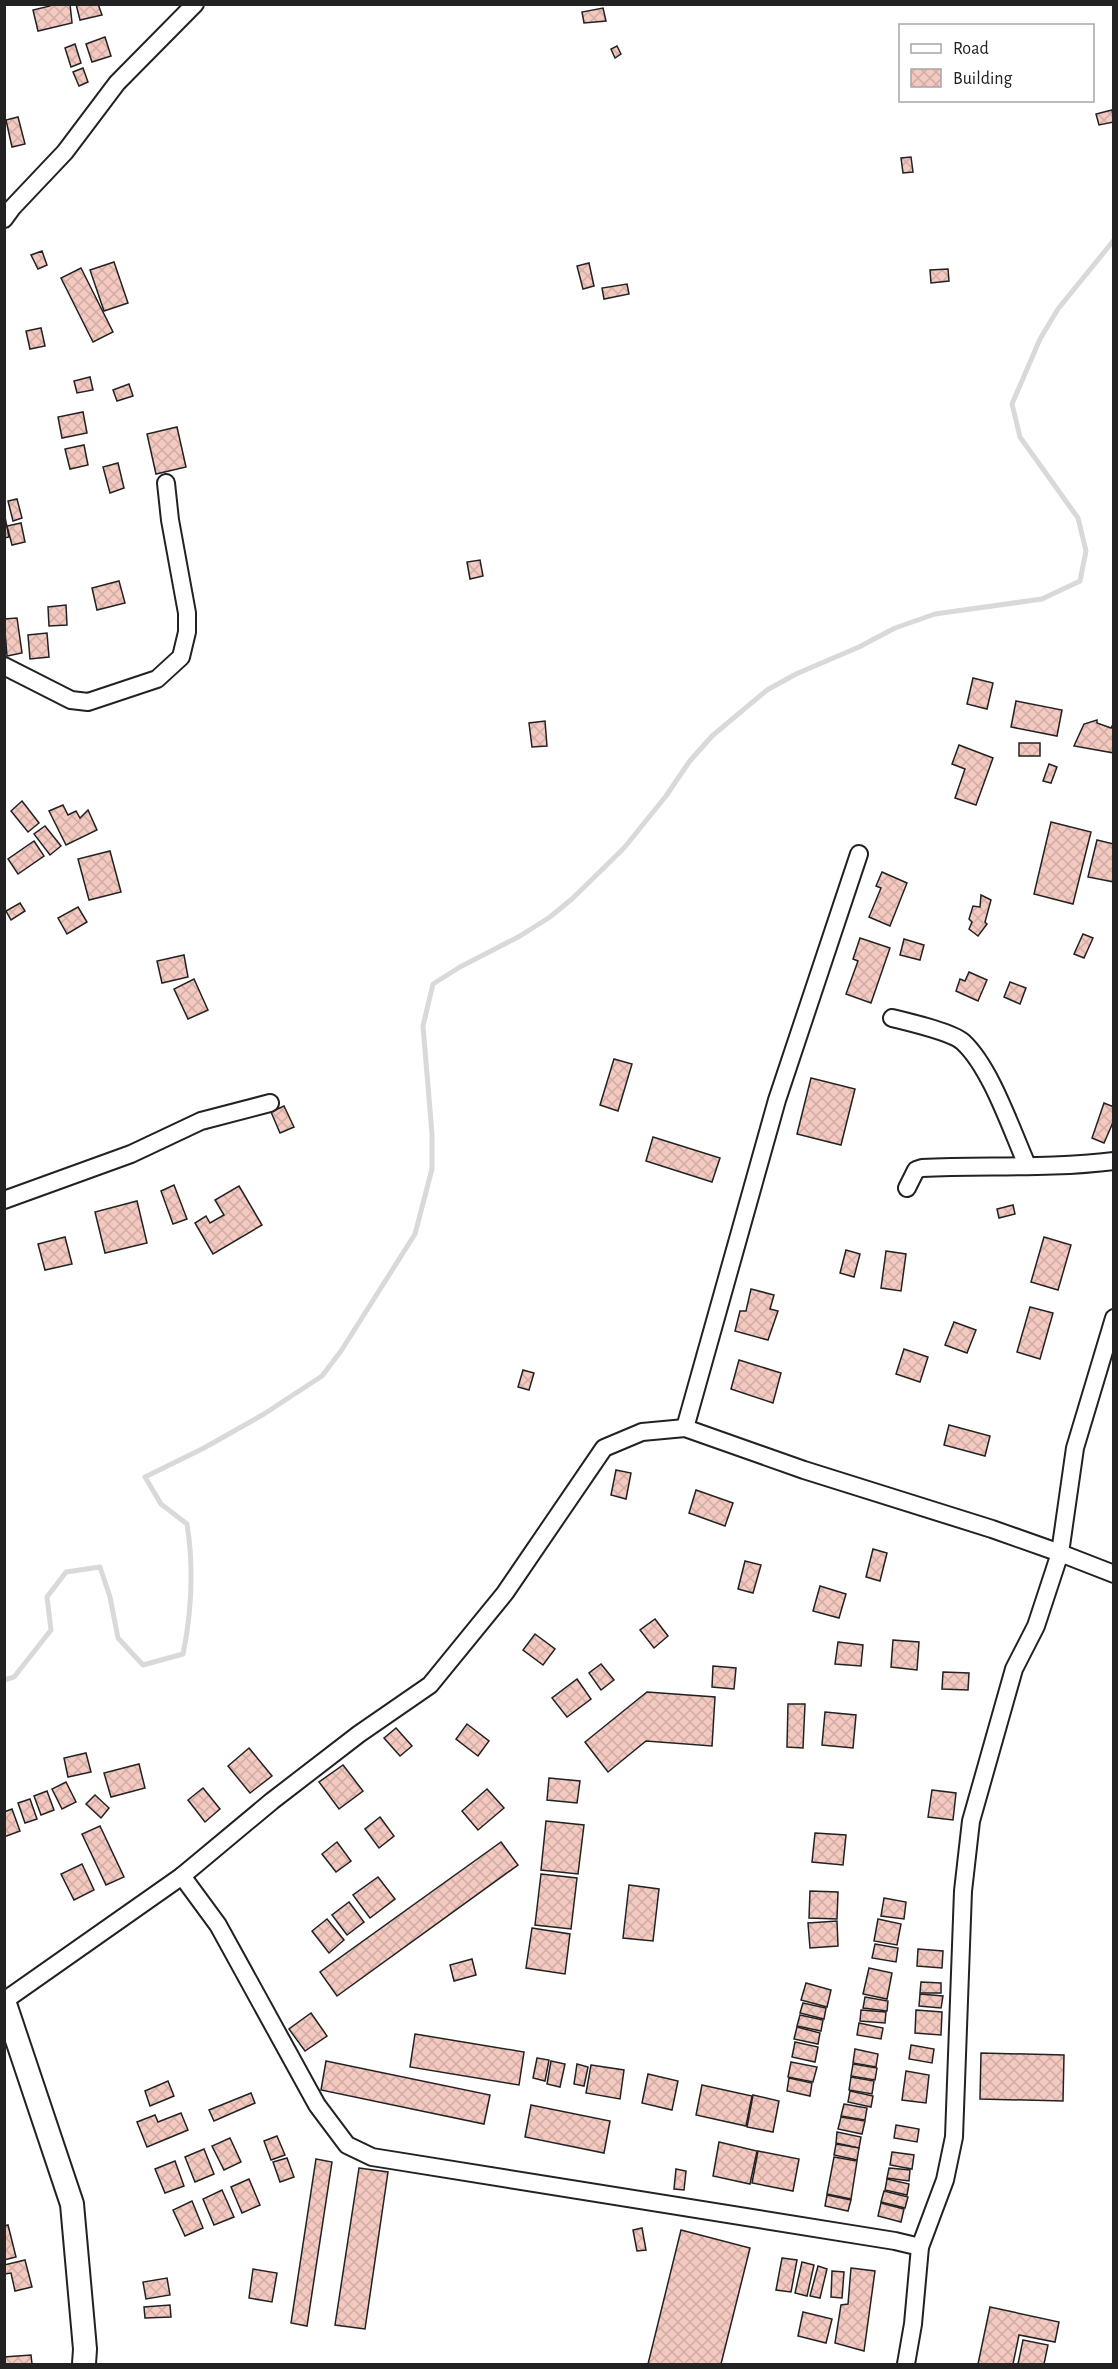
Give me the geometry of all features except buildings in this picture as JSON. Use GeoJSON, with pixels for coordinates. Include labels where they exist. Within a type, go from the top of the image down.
{"type":"FeatureCollection","features":[{"type":"Feature","properties":{"kind":"street"},"geometry":{"type":"LineString","coordinates":[[4,219],[65,152],[117,83],[195,4]]}},
{"type":"Feature","properties":{"kind":"street"},"geometry":{"type":"LineString","coordinates":[[4,666],[70,700],[88,702],[157,679],[181,657],[187,632],[187,613],[170,520],[166,483]]}},
{"type":"Feature","properties":{"kind":"street"},"geometry":{"type":"LineString","coordinates":[[685,1428],[777,1100],[859,854]]}},
{"type":"Feature","properties":{"kind":"street"},"geometry":{"type":"LineString","coordinates":[[892,1018],[917,1024],[961,1040],[984,1070],[1027,1165]]}},
{"type":"Feature","properties":{"kind":"street"},"geometry":{"type":"LineString","coordinates":[[4,1200],[131,1154],[201,1120],[270,1103]]}},
{"type":"Feature","properties":{"kind":"street"},"geometry":{"type":"LineString","coordinates":[[907,1188],[916,1170],[922,1168],[1073,1166],[1113,1161]]}},
{"type":"Feature","properties":{"kind":"street"},"geometry":{"type":"LineString","coordinates":[[906,2364],[913,2324],[920,2247],[945,2180],[954,2137],[963,1891],[971,1821],[1014,1669],[1036,1626],[1060,1553],[1075,1448],[1113,1318]]}},
{"type":"Feature","properties":{"kind":"street"},"geometry":{"type":"LineString","coordinates":[[84,2364],[85,2349],[72,2204],[4,2001],[182,1876],[272,1801],[359,1734],[430,1685],[505,1593],[604,1448],[642,1432],[685,1428],[804,1470],[992,1529],[1113,1574]]}},
{"type":"Feature","properties":{"kind":"street"},"geometry":{"type":"LineString","coordinates":[[182,1876],[218,1925],[317,2105],[347,2145],[372,2157],[895,2241],[920,2247]]}},
{"type":"Feature","properties":{"kind":"waterway"},"geometry":{"type":"LineString","coordinates":[[4,1680],[14,1677],[51,1630],[47,1597],[66,1572],[100,1567],[110,1597],[118,1638],[143,1665],[183,1654],[191,1589],[191,1557],[187,1524],[161,1504],[145,1477],[204,1448],[264,1414],[322,1376],[341,1351],[415,1234],[432,1169],[432,1134],[423,1026],[433,984],[460,967],[520,936],[550,917],[573,898],[624,848],[666,796],[689,762],[712,736],[767,690],[895,628],[935,614],[1042,599],[1080,581],[1086,551],[1078,518],[1020,437],[1012,404],[1040,339],[1058,309],[1114,240]]}}]}
